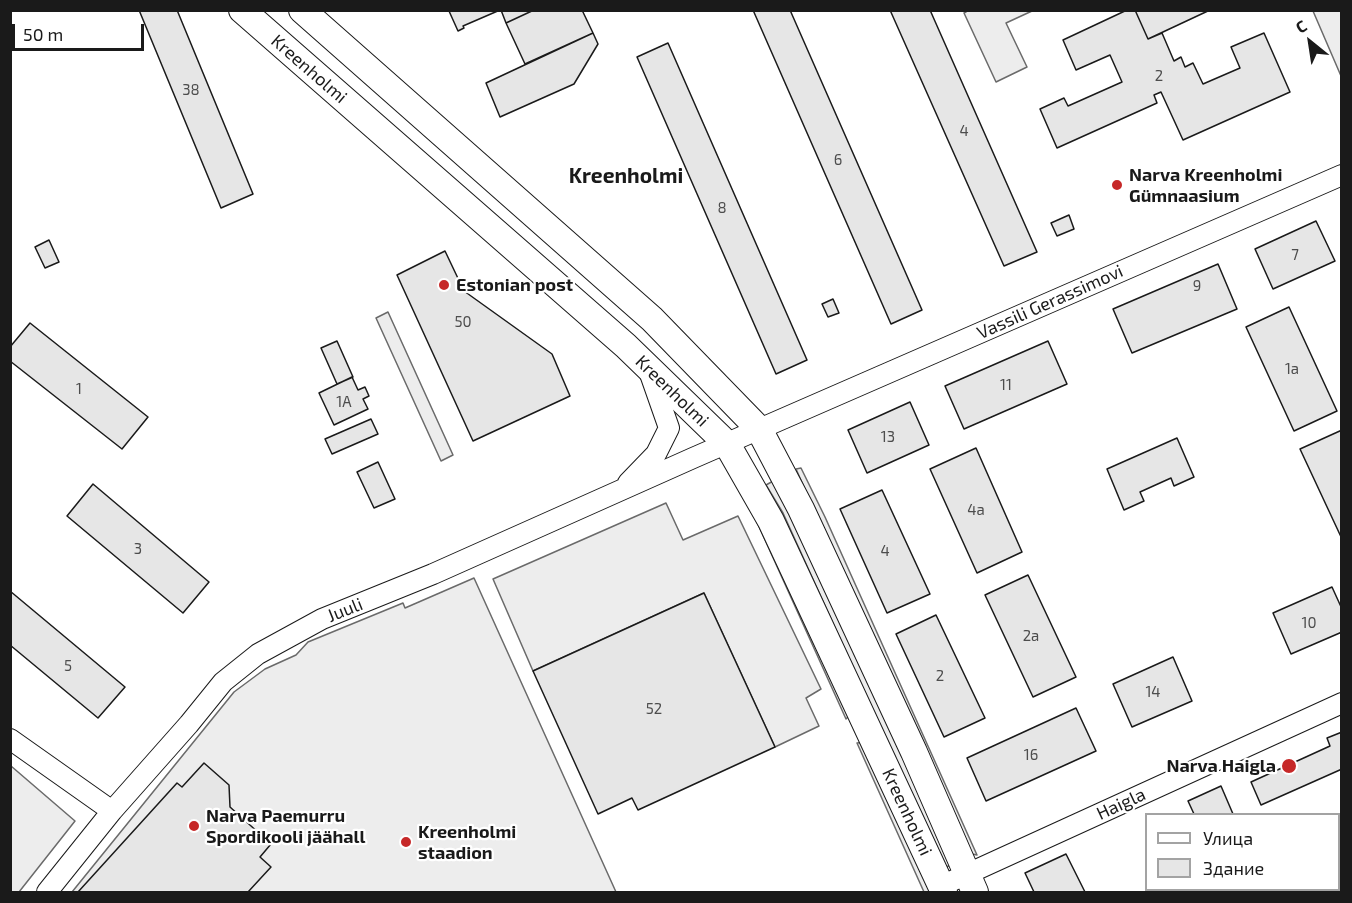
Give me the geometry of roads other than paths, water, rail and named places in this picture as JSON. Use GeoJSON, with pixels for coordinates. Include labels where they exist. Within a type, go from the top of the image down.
{"type":"FeatureCollection","features":[{"type":"Feature","properties":{"kind":"main road","name":"Kreenholmi"},"geometry":{"type":"LineString","coordinates":[[242,10],[647,367],[726,444],[771,521],[943,889]]}},
{"type":"Feature","properties":{"kind":"main road","name":"Kreenholmi"},"geometry":{"type":"LineString","coordinates":[[302,10],[652,319],[759,429],[811,530],[914,752],[971,883]]}},
{"type":"Feature","properties":{"kind":"main road"},"geometry":{"type":"LineString","coordinates":[[425,170],[450,141]]}},
{"type":"Feature","properties":{"kind":"street","name":"Vassili Gerassimovi"},"geometry":{"type":"LineString","coordinates":[[726,444],[1341,175]]}},
{"type":"Feature","properties":{"kind":"street"},"geometry":{"type":"LineString","coordinates":[[620,491],[656,454],[669,428],[647,367]]}},
{"type":"Feature","properties":{"kind":"street","name":"Juuli"},"geometry":{"type":"LineString","coordinates":[[47,892],[223,682],[258,654],[322,619],[433,574],[726,444]]}},
{"type":"Feature","properties":{"kind":"street","name":"Haigla"},"geometry":{"type":"LineString","coordinates":[[943,889],[971,883],[1341,704]]}},
{"type":"Feature","properties":{"kind":"street"},"geometry":{"type":"LineString","coordinates":[[10,739],[112,812]]}},
{"type":"Feature","properties":{"kind":"place","name":"Narva Kreenholmi Gümnaasium"},"geometry":{"type":"Point","coordinates":[1117,185]}},
{"type":"Feature","properties":{"kind":"place","name":"Estonian post"},"geometry":{"type":"Point","coordinates":[444,285]}},
{"type":"Feature","properties":{"kind":"place","name":"Narva Haigla"},"geometry":{"type":"Point","coordinates":[1289,766]}},
{"type":"Feature","properties":{"kind":"place","name":"Narva Paemurru Spordikooli jäähall"},"geometry":{"type":"Point","coordinates":[194,826]}},
{"type":"Feature","properties":{"kind":"place","name":"Kreenholmi staadion"},"geometry":{"type":"Point","coordinates":[406,842]}},
{"type":"Feature","properties":{"kind":"district","name":"Kreenholmi"},"geometry":{"type":"Point","coordinates":[626,176]}}]}
